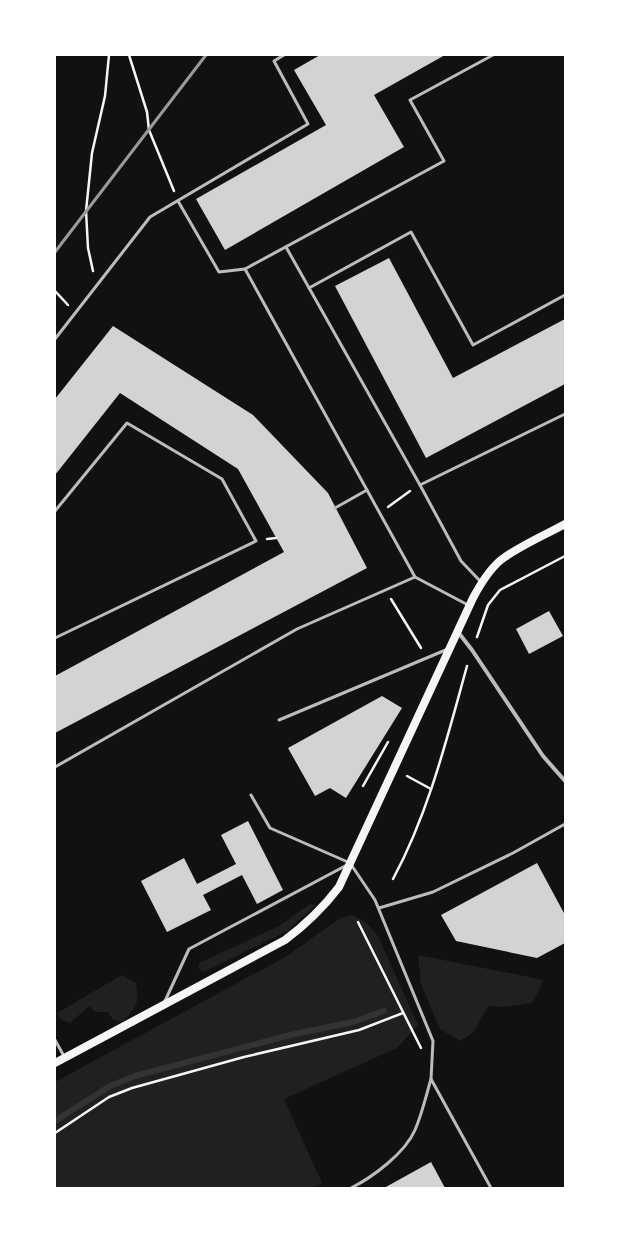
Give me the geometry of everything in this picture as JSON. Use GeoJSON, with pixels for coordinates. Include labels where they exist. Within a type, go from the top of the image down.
{"type":"FeatureCollection","features":[{"type":"Feature","properties":{"kind":"main road"},"geometry":{"type":"LineString","coordinates":[[55,1063],[285,940],[302,927],[329,900],[339,887],[457,632],[482,583],[504,557],[565,524]]}},
{"type":"Feature","properties":{"kind":"street"},"geometry":{"type":"LineString","coordinates":[[457,632],[472,650],[543,756],[565,781]]}},
{"type":"Feature","properties":{"kind":"lane"},"geometry":{"type":"LineString","coordinates":[[55,339],[150,217],[308,124],[274,61],[284,55]]}},
{"type":"Feature","properties":{"kind":"lane"},"geometry":{"type":"LineString","coordinates":[[178,201],[219,272],[246,270],[444,161],[410,100],[493,55]]}},
{"type":"Feature","properties":{"kind":"lane"},"geometry":{"type":"LineString","coordinates":[[309,288],[411,232],[473,345],[565,295]]}},
{"type":"Feature","properties":{"kind":"lane"},"geometry":{"type":"LineString","coordinates":[[286,247],[461,561],[482,583]]}},
{"type":"Feature","properties":{"kind":"lane"},"geometry":{"type":"LineString","coordinates":[[246,270],[415,577],[470,605]]}},
{"type":"Feature","properties":{"kind":"lane"},"geometry":{"type":"LineString","coordinates":[[420,485],[565,414]]}},
{"type":"Feature","properties":{"kind":"lane"},"geometry":{"type":"LineString","coordinates":[[55,511],[127,423],[222,479],[256,541],[55,638]]}},
{"type":"Feature","properties":{"kind":"lane"},"geometry":{"type":"LineString","coordinates":[[335,508],[367,490]]}},
{"type":"Feature","properties":{"kind":"lane"},"geometry":{"type":"LineString","coordinates":[[55,767],[297,629],[415,577]]}},
{"type":"Feature","properties":{"kind":"lane"},"geometry":{"type":"LineString","coordinates":[[279,720],[450,648]]}},
{"type":"Feature","properties":{"kind":"lane"},"geometry":{"type":"LineString","coordinates":[[251,795],[270,828],[350,863],[379,908],[432,1041],[431,1079],[415,1131],[404,1147],[384,1166],[351,1188]]}},
{"type":"Feature","properties":{"kind":"lane"},"geometry":{"type":"LineString","coordinates":[[379,908],[433,892],[513,853],[565,824]]}},
{"type":"Feature","properties":{"kind":"lane"},"geometry":{"type":"LineString","coordinates":[[164,1005],[189,949],[350,863]]}},
{"type":"Feature","properties":{"kind":"lane"},"geometry":{"type":"LineString","coordinates":[[55,1040],[65,1058]]}},
{"type":"Feature","properties":{"kind":"lane"},"geometry":{"type":"LineString","coordinates":[[431,1079],[491,1188]]}},
{"type":"Feature","properties":{"kind":"path"},"geometry":{"type":"LineString","coordinates":[[96,286],[88,248],[86,211],[92,153],[105,96],[109,55]]}},
{"type":"Feature","properties":{"kind":"path"},"geometry":{"type":"LineString","coordinates":[[129,55],[147,112],[149,130],[178,201]]}},
{"type":"Feature","properties":{"kind":"path"},"geometry":{"type":"LineString","coordinates":[[55,291],[75,312]]}},
{"type":"Feature","properties":{"kind":"path"},"geometry":{"type":"LineString","coordinates":[[380,513],[420,485]]}},
{"type":"Feature","properties":{"kind":"path"},"geometry":{"type":"LineString","coordinates":[[393,878],[407,852],[424,811],[454,715],[472,650],[488,605],[500,590],[565,556]]}},
{"type":"Feature","properties":{"kind":"path"},"geometry":{"type":"LineString","coordinates":[[363,786],[377,762]]}},
{"type":"Feature","properties":{"kind":"path"},"geometry":{"type":"LineString","coordinates":[[406,776],[431,789]]}},
{"type":"Feature","properties":{"kind":"path"},"geometry":{"type":"LineString","coordinates":[[358,922],[422,1054]]}},
{"type":"Feature","properties":{"kind":"path"},"geometry":{"type":"LineString","coordinates":[[55,1133],[109,1097],[132,1088],[244,1057],[359,1030],[403,1013]]}},
{"type":"Feature","properties":{"kind":"shaded area"},"geometry":{"type":"Polygon","coordinates":[[[310,904],[316,905],[287,931],[204,972],[199,969],[199,963],[279,926],[310,904]]]}},
{"type":"Feature","properties":{"kind":"shaded area"},"geometry":{"type":"Polygon","coordinates":[[[353,915],[367,923],[378,936],[418,1025],[397,1048],[284,1099],[322,1183],[313,1188],[55,1188],[55,1082],[287,956],[340,918],[353,915]]]}},
{"type":"Feature","properties":{"kind":"shaded area"},"geometry":{"type":"Polygon","coordinates":[[[418,955],[544,980],[532,1003],[504,1007],[488,1006],[474,1032],[460,1041],[440,1029],[421,984],[418,955]]]}},
{"type":"Feature","properties":{"kind":"shaded area"},"geometry":{"type":"Polygon","coordinates":[[[122,975],[136,983],[137,1000],[134,1009],[122,1022],[113,1020],[108,1012],[96,1012],[89,1006],[70,1023],[60,1019],[57,1013],[122,975]]]}},
{"type":"Feature","properties":{"kind":"building"},"geometry":{"type":"Polygon","coordinates":[[[320,55],[445,55],[374,95],[404,147],[225,250],[196,199],[326,125],[294,70],[320,55]]]}},
{"type":"Feature","properties":{"kind":"building"},"geometry":{"type":"Polygon","coordinates":[[[389,258],[453,378],[565,319],[565,384],[426,458],[335,286],[389,258]]]}},
{"type":"Feature","properties":{"kind":"building"},"geometry":{"type":"Polygon","coordinates":[[[113,326],[253,415],[328,493],[367,568],[55,733],[55,676],[284,552],[238,469],[120,393],[55,475],[55,399],[113,326]]]}},
{"type":"Feature","properties":{"kind":"building"},"geometry":{"type":"Polygon","coordinates":[[[549,611],[563,636],[529,654],[516,629],[549,611]]]}},
{"type":"Feature","properties":{"kind":"building"},"geometry":{"type":"Polygon","coordinates":[[[382,696],[402,708],[346,798],[330,788],[315,796],[288,748],[382,696]]]}},
{"type":"Feature","properties":{"kind":"building"},"geometry":{"type":"Polygon","coordinates":[[[248,821],[283,890],[257,904],[242,875],[203,895],[211,910],[167,932],[141,881],[184,858],[197,884],[236,864],[221,835],[248,821]]]}},
{"type":"Feature","properties":{"kind":"building"},"geometry":{"type":"Polygon","coordinates":[[[537,863],[565,915],[565,943],[537,958],[456,941],[441,915],[537,863]]]}},
{"type":"Feature","properties":{"kind":"building"},"geometry":{"type":"Polygon","coordinates":[[[431,1162],[445,1188],[384,1188],[431,1162]]]}},
{"type":"Feature","properties":{"kind":"waterway"},"geometry":{"type":"LineString","coordinates":[[55,1121],[110,1086],[135,1076],[290,1035],[353,1022],[384,1011]]}},
{"type":"Feature","properties":{"kind":"railway"},"geometry":{"type":"LineString","coordinates":[[55,252],[206,55]]}}]}
